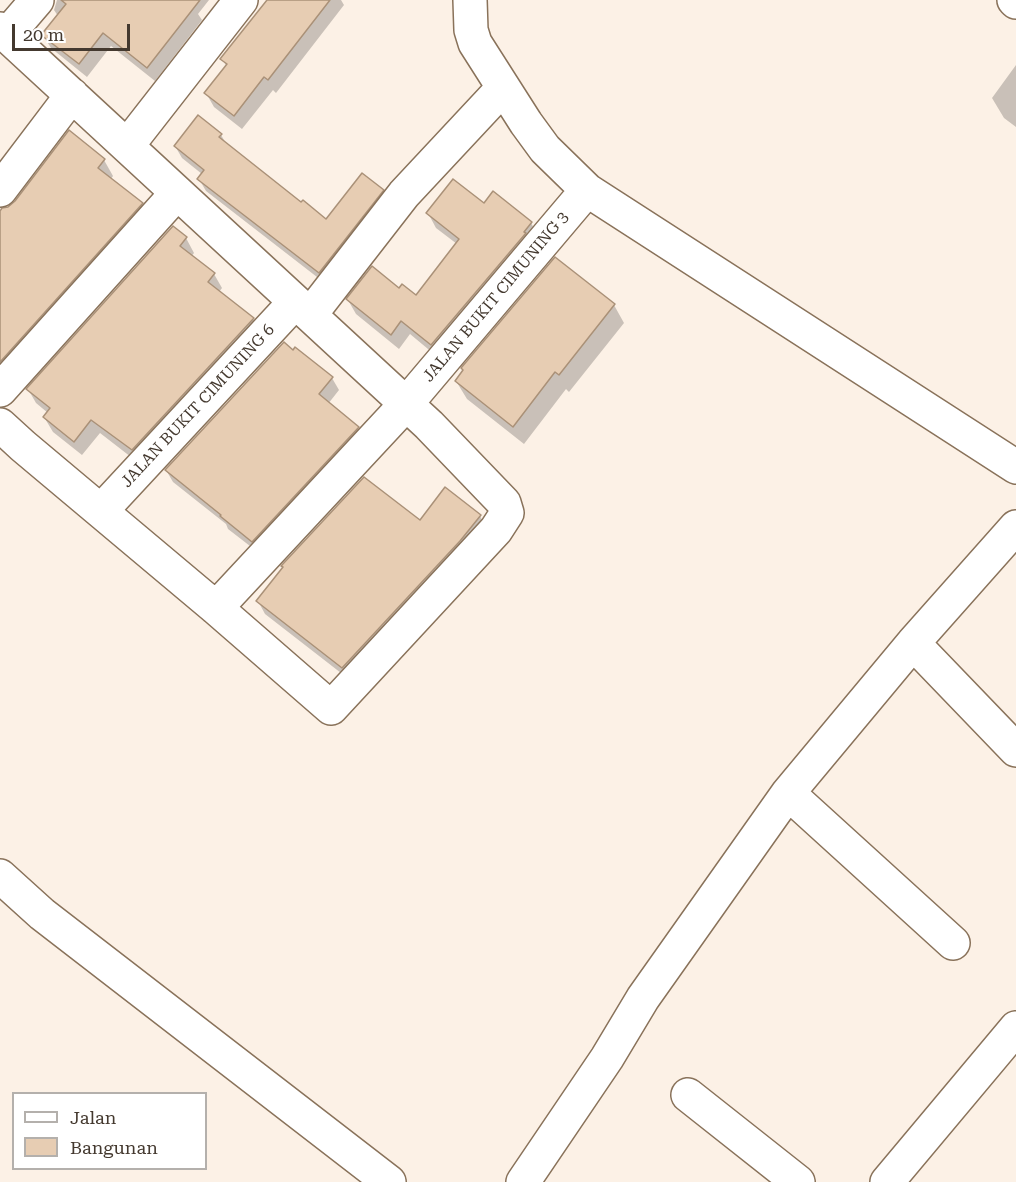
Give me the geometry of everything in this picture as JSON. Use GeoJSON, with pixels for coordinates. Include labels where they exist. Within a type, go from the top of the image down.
{"type":"FeatureCollection","features":[{"type":"Feature","properties":{"kind":"street"},"geometry":{"type":"LineString","coordinates":[[0,425],[331,708],[496,530],[507,513],[504,503],[429,425],[4,32],[37,0]]}},
{"type":"Feature","properties":{"kind":"street"},"geometry":{"type":"LineString","coordinates":[[127,146],[241,0]]}},
{"type":"Feature","properties":{"kind":"street"},"geometry":{"type":"LineString","coordinates":[[471,0],[471,30],[475,43],[545,149],[587,190],[1016,467]]}},
{"type":"Feature","properties":{"kind":"street","name":"JALAN BUKIT CIMUNING 6"},"geometry":{"type":"LineString","coordinates":[[101,511],[303,308],[404,194],[503,88]]}},
{"type":"Feature","properties":{"kind":"street"},"geometry":{"type":"LineString","coordinates":[[0,190],[72,95]]}},
{"type":"Feature","properties":{"kind":"street","name":"JALAN BUKIT CIMUNING 3"},"geometry":{"type":"LineString","coordinates":[[216,608],[406,404],[587,190]]}},
{"type":"Feature","properties":{"kind":"street"},"geometry":{"type":"LineString","coordinates":[[0,390],[177,193]]}},
{"type":"Feature","properties":{"kind":"street"},"geometry":{"type":"LineString","coordinates":[[523,1182],[607,1058],[643,998],[788,793],[913,643],[1016,527]]}},
{"type":"Feature","properties":{"kind":"street"},"geometry":{"type":"LineString","coordinates":[[913,643],[1016,750]]}},
{"type":"Feature","properties":{"kind":"street"},"geometry":{"type":"LineString","coordinates":[[788,793],[953,943]]}},
{"type":"Feature","properties":{"kind":"street"},"geometry":{"type":"LineString","coordinates":[[0,876],[42,914],[389,1182]]}},
{"type":"Feature","properties":{"kind":"street"},"geometry":{"type":"LineString","coordinates":[[887,1182],[1016,1028]]}},
{"type":"Feature","properties":{"kind":"street"},"geometry":{"type":"LineString","coordinates":[[688,1095],[798,1182]]}},
{"type":"Feature","properties":{"kind":"building"},"geometry":{"type":"Polygon","coordinates":[[[61,0],[200,0],[147,68],[103,33],[79,64],[41,35],[66,4],[61,0]]]}},
{"type":"Feature","properties":{"kind":"building"},"geometry":{"type":"Polygon","coordinates":[[[267,0],[330,0],[268,80],[264,77],[234,116],[204,93],[227,64],[220,59],[267,0]]]}},
{"type":"Feature","properties":{"kind":"building"},"geometry":{"type":"Polygon","coordinates":[[[198,115],[222,134],[219,137],[326,219],[362,173],[384,190],[319,273],[197,179],[204,170],[174,146],[198,115]]]}},
{"type":"Feature","properties":{"kind":"building"},"geometry":{"type":"Polygon","coordinates":[[[69,130],[105,159],[98,168],[143,203],[0,362],[0,211],[15,201],[69,130]]]}},
{"type":"Feature","properties":{"kind":"building"},"geometry":{"type":"Polygon","coordinates":[[[453,179],[484,203],[493,191],[532,222],[524,232],[526,233],[431,345],[401,321],[391,335],[346,299],[372,266],[399,288],[402,284],[416,295],[459,239],[426,213],[453,179]]]}},
{"type":"Feature","properties":{"kind":"building"},"geometry":{"type":"Polygon","coordinates":[[[173,226],[187,237],[180,246],[215,273],[208,282],[254,318],[132,450],[91,420],[74,442],[43,417],[50,408],[26,389],[173,226]]]}},
{"type":"Feature","properties":{"kind":"building"},"geometry":{"type":"Polygon","coordinates":[[[555,257],[615,304],[559,375],[555,372],[513,427],[455,381],[463,370],[461,368],[555,257]]]}},
{"type":"Feature","properties":{"kind":"building"},"geometry":{"type":"Polygon","coordinates":[[[284,342],[293,350],[295,347],[333,377],[319,394],[359,427],[252,542],[165,470],[284,342]]]}},
{"type":"Feature","properties":{"kind":"building"},"geometry":{"type":"Polygon","coordinates":[[[364,477],[420,520],[445,487],[481,515],[460,541],[342,668],[256,601],[283,567],[281,566],[364,477]]]}}]}
